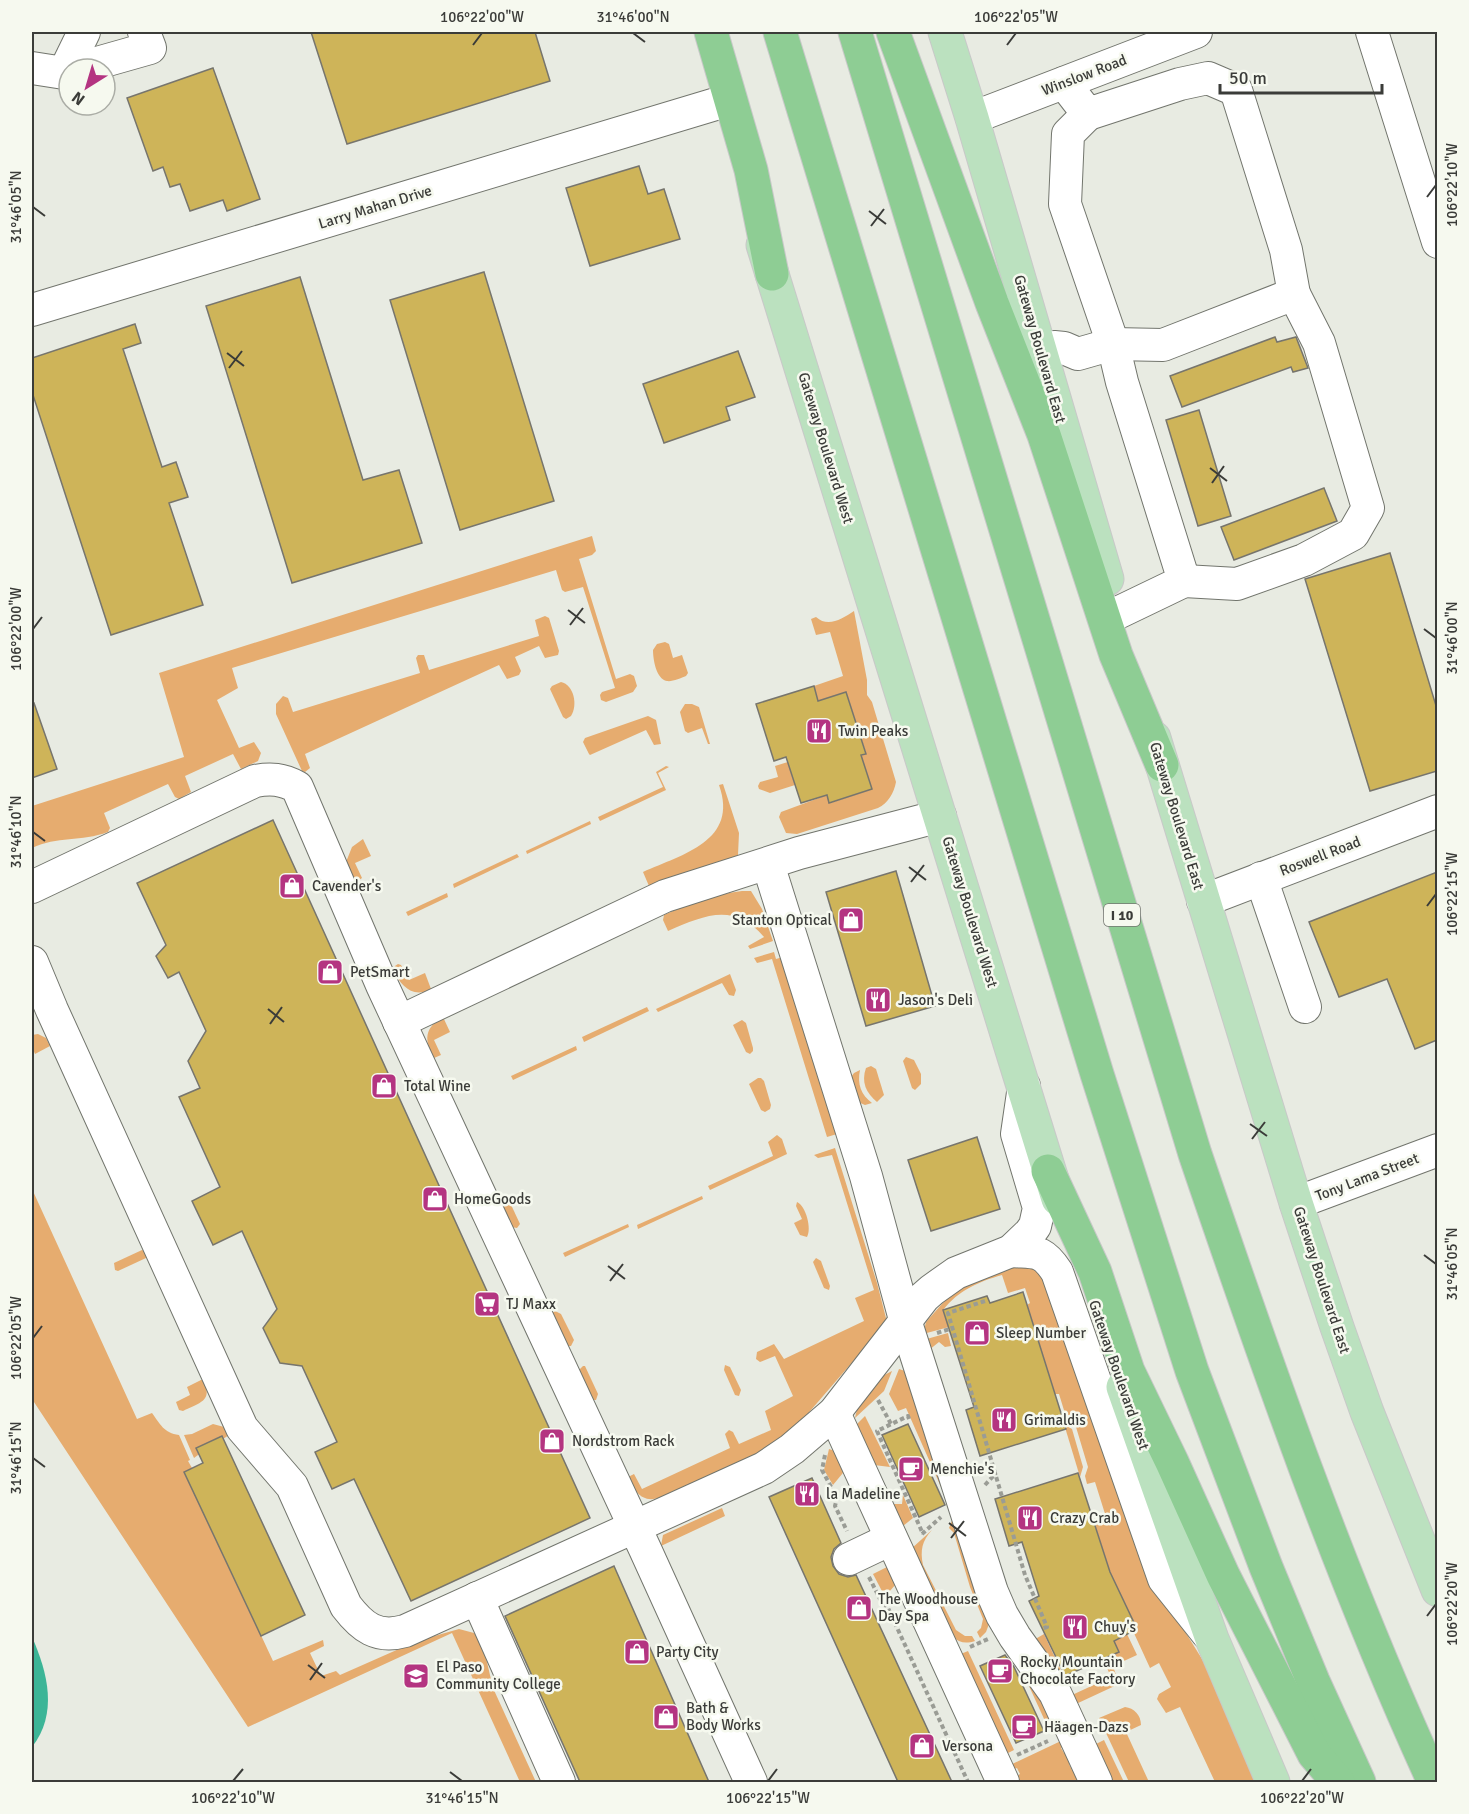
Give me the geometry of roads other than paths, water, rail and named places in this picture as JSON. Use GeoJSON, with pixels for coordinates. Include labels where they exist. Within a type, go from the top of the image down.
{"type":"FeatureCollection","features":[{"type":"Feature","properties":{"kind":"highway"},"geometry":{"type":"LineString","coordinates":[[711,32],[752,170],[772,274]]}},
{"type":"Feature","properties":{"kind":"highway"},"geometry":{"type":"LineString","coordinates":[[780,32],[1097,1074],[1192,1371],[1266,1567],[1313,1682],[1359,1782]]}},
{"type":"Feature","properties":{"kind":"highway","name":"I 10"},"geometry":{"type":"LineString","coordinates":[[855,32],[1195,1154],[1244,1300],[1342,1565],[1434,1782]]}},
{"type":"Feature","properties":{"kind":"highway"},"geometry":{"type":"LineString","coordinates":[[893,32],[992,303],[1044,435],[1111,617],[1116,655],[1162,765]]}},
{"type":"Feature","properties":{"kind":"highway"},"geometry":{"type":"LineString","coordinates":[[1048,1171],[1095,1272],[1128,1371],[1172,1462],[1222,1575],[1314,1754],[1338,1782]]}},
{"type":"Feature","properties":{"kind":"main road","name":"Gateway Boulevard West"},"geometry":{"type":"LineString","coordinates":[[697,32],[1024,1086],[1048,1171],[1212,1639],[1273,1782]]}},
{"type":"Feature","properties":{"kind":"main road","name":"Gateway Boulevard East"},"geometry":{"type":"LineString","coordinates":[[945,32],[1050,384],[1111,617]]}},
{"type":"Feature","properties":{"kind":"main road","name":"Gateway Boulevard East"},"geometry":{"type":"LineString","coordinates":[[1162,765],[1336,1327],[1437,1590]]}},
{"type":"Feature","properties":{"kind":"street"},"geometry":{"type":"LineString","coordinates":[[75,57],[84,32]]}},
{"type":"Feature","properties":{"kind":"street"},"geometry":{"type":"LineString","coordinates":[[117,57],[150,48],[144,32]]}},
{"type":"Feature","properties":{"kind":"street","name":"Winslow Road"},"geometry":{"type":"LineString","coordinates":[[972,118],[1196,32]]}},
{"type":"Feature","properties":{"kind":"street"},"geometry":{"type":"LineString","coordinates":[[1372,32],[1435,224]]}},
{"type":"Feature","properties":{"kind":"street"},"geometry":{"type":"LineString","coordinates":[[32,69],[57,70]]}},
{"type":"Feature","properties":{"kind":"street"},"geometry":{"type":"LineString","coordinates":[[1111,617],[1184,581],[1237,584],[1304,560],[1353,534],[1368,508],[1319,343],[1294,294],[1286,250],[1236,90],[1208,78],[1180,84],[1088,114],[1068,134],[1065,204],[1113,345],[1122,382],[1184,581]]}},
{"type":"Feature","properties":{"kind":"street"},"geometry":{"type":"LineString","coordinates":[[1064,83],[1088,114]]}},
{"type":"Feature","properties":{"kind":"street","name":"Larry Mahan Drive"},"geometry":{"type":"LineString","coordinates":[[32,310],[719,104]]}},
{"type":"Feature","properties":{"kind":"street"},"geometry":{"type":"LineString","coordinates":[[1040,351],[1054,347],[1064,348],[1078,354],[1113,345],[1162,345],[1294,294]]}},
{"type":"Feature","properties":{"kind":"street"},"geometry":{"type":"LineString","coordinates":[[1050,384],[1071,371],[1078,354]]}},
{"type":"Feature","properties":{"kind":"street"},"geometry":{"type":"LineString","coordinates":[[32,887],[255,781],[269,778],[282,780],[297,787],[399,1022],[635,1527],[751,1782]]}},
{"type":"Feature","properties":{"kind":"street","name":"Roswell Road"},"geometry":{"type":"LineString","coordinates":[[1203,902],[1437,811]]}},
{"type":"Feature","properties":{"kind":"street"},"geometry":{"type":"LineString","coordinates":[[399,1022],[665,896],[799,853],[940,816]]}},
{"type":"Feature","properties":{"kind":"street"},"geometry":{"type":"LineString","coordinates":[[768,864],[866,1176],[906,1323],[992,1592],[1002,1616],[1015,1637],[1055,1693],[1096,1782]]}},
{"type":"Feature","properties":{"kind":"street"},"geometry":{"type":"LineString","coordinates":[[1260,878],[1305,1007]]}},
{"type":"Feature","properties":{"kind":"street"},"geometry":{"type":"LineString","coordinates":[[32,962],[56,1020],[242,1428],[292,1486],[346,1606],[358,1622],[375,1632],[393,1635],[764,1468],[792,1449],[834,1413],[924,1298],[956,1273],[1011,1251],[1035,1226],[1039,1208],[1017,1134],[1024,1086]]}},
{"type":"Feature","properties":{"kind":"street","name":"Tony Lama Street"},"geometry":{"type":"LineString","coordinates":[[1296,1203],[1437,1150]]}},
{"type":"Feature","properties":{"kind":"street"},"geometry":{"type":"LineString","coordinates":[[1011,1251],[1045,1256],[1057,1272],[1164,1579],[1212,1639]]}},
{"type":"Feature","properties":{"kind":"street"},"geometry":{"type":"LineString","coordinates":[[834,1413],[904,1540],[1008,1770]]}},
{"type":"Feature","properties":{"kind":"street"},"geometry":{"type":"LineString","coordinates":[[855,1555],[904,1540]]}},
{"type":"Feature","properties":{"kind":"street"},"geometry":{"type":"LineString","coordinates":[[477,1598],[558,1782]]}},
{"type":"Feature","properties":{"kind":"place","name":"Twin Peaks"},"geometry":{"type":"Point","coordinates":[819,731]}},
{"type":"Feature","properties":{"kind":"place","name":"Cavender's"},"geometry":{"type":"Point","coordinates":[292,886]}},
{"type":"Feature","properties":{"kind":"place","name":"Stanton Optical"},"geometry":{"type":"Point","coordinates":[851,920]}},
{"type":"Feature","properties":{"kind":"place","name":"PetSmart"},"geometry":{"type":"Point","coordinates":[330,972]}},
{"type":"Feature","properties":{"kind":"place","name":"Jason's Deli"},"geometry":{"type":"Point","coordinates":[878,1000]}},
{"type":"Feature","properties":{"kind":"place","name":"Total Wine"},"geometry":{"type":"Point","coordinates":[384,1086]}},
{"type":"Feature","properties":{"kind":"place","name":"HomeGoods"},"geometry":{"type":"Point","coordinates":[435,1199]}},
{"type":"Feature","properties":{"kind":"place","name":"TJ Maxx"},"geometry":{"type":"Point","coordinates":[487,1304]}},
{"type":"Feature","properties":{"kind":"place","name":"Sleep Number"},"geometry":{"type":"Point","coordinates":[977,1333]}},
{"type":"Feature","properties":{"kind":"place","name":"Grimaldis"},"geometry":{"type":"Point","coordinates":[1004,1420]}},
{"type":"Feature","properties":{"kind":"place","name":"Nordstrom Rack"},"geometry":{"type":"Point","coordinates":[552,1441]}},
{"type":"Feature","properties":{"kind":"place","name":"Menchie's"},"geometry":{"type":"Point","coordinates":[911,1469]}},
{"type":"Feature","properties":{"kind":"place","name":"la Madeline"},"geometry":{"type":"Point","coordinates":[807,1494]}},
{"type":"Feature","properties":{"kind":"place","name":"Crazy Crab"},"geometry":{"type":"Point","coordinates":[1030,1518]}},
{"type":"Feature","properties":{"kind":"place","name":"The Woodhouse Day Spa"},"geometry":{"type":"Point","coordinates":[859,1608]}},
{"type":"Feature","properties":{"kind":"place","name":"Chuy's"},"geometry":{"type":"Point","coordinates":[1075,1627]}},
{"type":"Feature","properties":{"kind":"place","name":"Party City"},"geometry":{"type":"Point","coordinates":[637,1652]}},
{"type":"Feature","properties":{"kind":"place","name":"Rocky Mountain Chocolate Factory"},"geometry":{"type":"Point","coordinates":[1000,1671]}},
{"type":"Feature","properties":{"kind":"place","name":"El Paso Community College"},"geometry":{"type":"Point","coordinates":[416,1676]}},
{"type":"Feature","properties":{"kind":"place","name":"Bath & Body Works"},"geometry":{"type":"Point","coordinates":[666,1717]}},
{"type":"Feature","properties":{"kind":"place","name":"Häagen-Dazs"},"geometry":{"type":"Point","coordinates":[1024,1727]}},
{"type":"Feature","properties":{"kind":"place","name":"Versona"},"geometry":{"type":"Point","coordinates":[922,1746]}}]}
